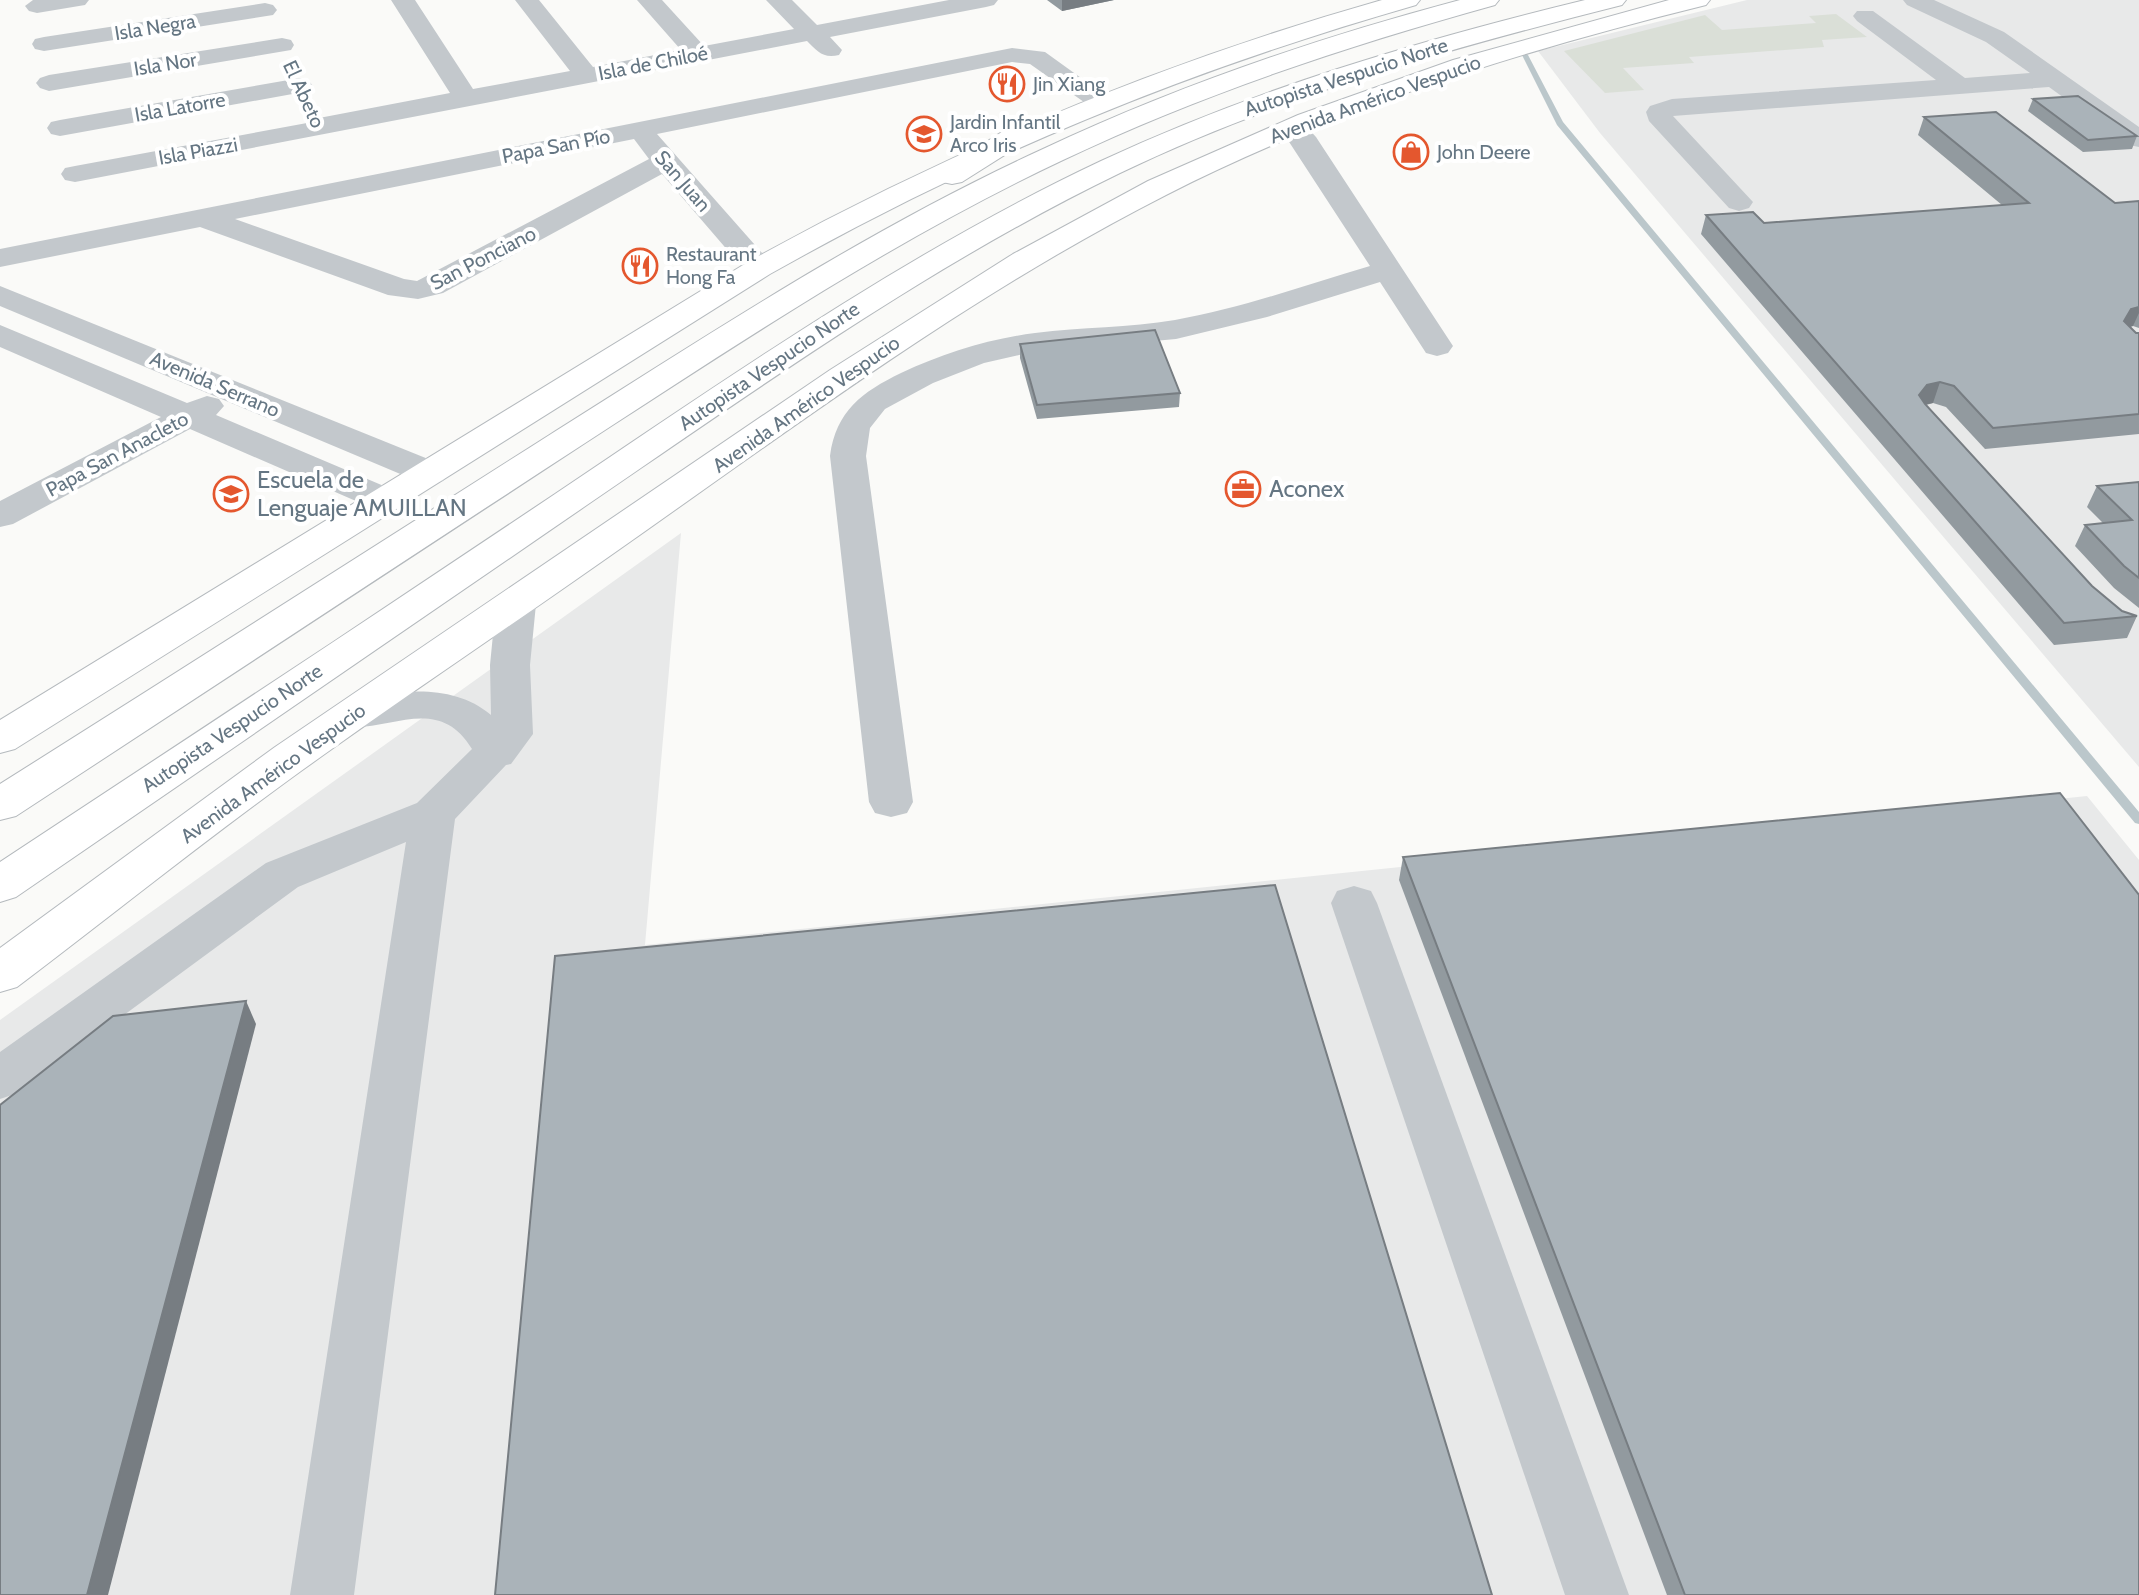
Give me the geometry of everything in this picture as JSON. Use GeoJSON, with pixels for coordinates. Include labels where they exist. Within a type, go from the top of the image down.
{"type":"FeatureCollection","features":[{"type":"Feature","properties":{"kind":"main road"},"geometry":{"type":"LineString","coordinates":[[0,739],[759,268],[879,201],[1015,136],[1100,101],[1255,44],[1408,0]]}},
{"type":"Feature","properties":{"kind":"main road","name":"Autopista Vespucio Norte"},"geometry":{"type":"LineString","coordinates":[[0,805],[653,384],[864,253],[1041,160],[1162,106],[1379,30],[1487,0]]}},
{"type":"Feature","properties":{"kind":"main road","name":"Autopista Vespucio Norte"},"geometry":{"type":"LineString","coordinates":[[0,885],[831,323],[977,236],[1137,155],[1269,101],[1414,52],[1614,0]]}},
{"type":"Feature","properties":{"kind":"main road","name":"Avenida Américo Vespucio"},"geometry":{"type":"LineString","coordinates":[[0,974],[242,792],[352,715],[964,297],[1121,206],[1293,128],[1527,42],[1698,0]]}},
{"type":"Feature","properties":{"kind":"main road"},"geometry":{"type":"LineString","coordinates":[[653,384],[704,334],[761,289],[1015,136]]}},
{"type":"Feature","properties":{"kind":"street"},"geometry":{"type":"LineString","coordinates":[[37,6],[77,0]]}},
{"type":"Feature","properties":{"kind":"street"},"geometry":{"type":"LineString","coordinates":[[403,0],[466,98]]}},
{"type":"Feature","properties":{"kind":"street"},"geometry":{"type":"LineString","coordinates":[[527,0],[587,76]]}},
{"type":"Feature","properties":{"kind":"street"},"geometry":{"type":"LineString","coordinates":[[649,0],[699,55]]}},
{"type":"Feature","properties":{"kind":"street"},"geometry":{"type":"LineString","coordinates":[[778,0],[867,84]]}},
{"type":"Feature","properties":{"kind":"street","name":"Isla de Chiloé"},"geometry":{"type":"LineString","coordinates":[[332,151],[466,98],[813,34],[914,7],[986,0]]}},
{"type":"Feature","properties":{"kind":"street"},"geometry":{"type":"LineString","coordinates":[[1915,0],[1995,37],[2139,139]]}},
{"type":"Feature","properties":{"kind":"street","name":"Isla Negra"},"geometry":{"type":"LineString","coordinates":[[44,44],[263,5]]}},
{"type":"Feature","properties":{"kind":"street","name":"El Abeto"},"geometry":{"type":"LineString","coordinates":[[263,5],[332,151]]}},
{"type":"Feature","properties":{"kind":"street"},"geometry":{"type":"LineString","coordinates":[[1865,16],[1960,86]]}},
{"type":"Feature","properties":{"kind":"street"},"geometry":{"type":"LineString","coordinates":[[1928,25],[2009,82]]}},
{"type":"Feature","properties":{"kind":"street","name":"Isla Nor"},"geometry":{"type":"LineString","coordinates":[[49,83],[282,45]]}},
{"type":"Feature","properties":{"kind":"street","name":"Papa San Pío"},"geometry":{"type":"LineString","coordinates":[[0,258],[201,217],[332,151],[638,130],[1023,54],[1036,57],[1100,101]]}},
{"type":"Feature","properties":{"kind":"street"},"geometry":{"type":"LineString","coordinates":[[1739,202],[1662,121],[1659,112],[1672,107],[2054,79]]}},
{"type":"Feature","properties":{"kind":"street","name":"Isla Latorre"},"geometry":{"type":"LineString","coordinates":[[60,128],[300,86]]}},
{"type":"Feature","properties":{"kind":"street"},"geometry":{"type":"LineString","coordinates":[[1293,128],[1306,143],[1437,346]]}},
{"type":"Feature","properties":{"kind":"street","name":"San Juan"},"geometry":{"type":"LineString","coordinates":[[638,130],[759,268]]}},
{"type":"Feature","properties":{"kind":"street","name":"Isla Piazzi"},"geometry":{"type":"LineString","coordinates":[[75,174],[332,151]]}},
{"type":"Feature","properties":{"kind":"street","name":"San Ponciano"},"geometry":{"type":"LineString","coordinates":[[201,217],[399,288],[418,290],[432,286],[665,161]]}},
{"type":"Feature","properties":{"kind":"street"},"geometry":{"type":"LineString","coordinates":[[891,802],[848,456],[849,433],[857,417],[900,387],[937,368],[987,351],[1015,345],[1176,329],[1388,270]]}},
{"type":"Feature","properties":{"kind":"street","name":"Avenida Serrano"},"geometry":{"type":"LineString","coordinates":[[0,295],[430,473]]}},
{"type":"Feature","properties":{"kind":"street","name":"Avenida Serrano"},"geometry":{"type":"LineString","coordinates":[[0,335],[385,500]]}},
{"type":"Feature","properties":{"kind":"street","name":"Papa San Anacleto"},"geometry":{"type":"LineString","coordinates":[[0,516],[234,392]]}},
{"type":"Feature","properties":{"kind":"street"},"geometry":{"type":"LineString","coordinates":[[0,1079],[282,875],[433,814],[496,754],[512,734],[510,665],[516,604]]}},
{"type":"Feature","properties":{"kind":"street"},"geometry":{"type":"LineString","coordinates":[[352,715],[393,705],[444,707],[477,724],[496,754]]}},
{"type":"Feature","properties":{"kind":"street"},"geometry":{"type":"LineString","coordinates":[[322,1595],[433,814]]}},
{"type":"Feature","properties":{"kind":"street"},"geometry":{"type":"LineString","coordinates":[[1354,903],[1597,1595]]}},
{"type":"Feature","properties":{"kind":"shaded area"},"geometry":{"type":"Polygon","coordinates":[[[1747,0],[2139,0],[2139,767],[1600,133],[1538,51],[1747,0]]]}},
{"type":"Feature","properties":{"kind":"shaded area"},"geometry":{"type":"Polygon","coordinates":[[[1836,14],[1867,37],[1822,40],[1824,47],[1689,57],[1694,63],[1623,68],[1644,90],[1605,93],[1564,51],[1705,15],[1722,30],[1816,23],[1809,16],[1836,14]]]}},
{"type":"Feature","properties":{"kind":"shaded area"},"geometry":{"type":"Polygon","coordinates":[[[681,533],[645,945],[2087,796],[2139,860],[2139,1595],[0,1595],[0,1020],[681,533]]]}},
{"type":"Feature","properties":{"kind":"building"},"geometry":{"type":"Polygon","coordinates":[[[2078,96],[2137,136],[2088,140],[2033,99],[2078,96]]]}},
{"type":"Feature","properties":{"kind":"building"},"geometry":{"type":"Polygon","coordinates":[[[1996,112],[2115,203],[2139,201],[2139,307],[2131,309],[2124,321],[2139,333],[2139,414],[1993,428],[1954,386],[1940,382],[1927,385],[1919,395],[2092,586],[2122,611],[2137,616],[2064,623],[1706,215],[1753,212],[1764,223],[2029,203],[1924,117],[1996,112]]]}},
{"type":"Feature","properties":{"kind":"building"},"geometry":{"type":"Polygon","coordinates":[[[1155,330],[1180,393],[1037,405],[1020,344],[1155,330]]]}},
{"type":"Feature","properties":{"kind":"building"},"geometry":{"type":"Polygon","coordinates":[[[2139,482],[2139,578],[2085,525],[2132,520],[2097,486],[2139,482]]]}},
{"type":"Feature","properties":{"kind":"building"},"geometry":{"type":"Polygon","coordinates":[[[2060,793],[2139,895],[2139,1595],[1685,1595],[1403,857],[2060,793]]]}},
{"type":"Feature","properties":{"kind":"building"},"geometry":{"type":"Polygon","coordinates":[[[1275,885],[1492,1595],[495,1595],[555,956],[1275,885]]]}},
{"type":"Feature","properties":{"kind":"building"},"geometry":{"type":"Polygon","coordinates":[[[246,1001],[87,1595],[0,1595],[0,1105],[113,1016],[246,1001]]]}},
{"type":"Feature","properties":{"kind":"waterway"},"geometry":{"type":"LineString","coordinates":[[1525,55],[1560,123],[2139,820]]}},
{"type":"Feature","properties":{"kind":"place","name":"Jin Xiang"},"geometry":{"type":"Point","coordinates":[1007,84]}},
{"type":"Feature","properties":{"kind":"place","name":"Jardin Infantil Arco Iris"},"geometry":{"type":"Point","coordinates":[924,134]}},
{"type":"Feature","properties":{"kind":"place","name":"John Deere"},"geometry":{"type":"Point","coordinates":[1411,152]}},
{"type":"Feature","properties":{"kind":"place","name":"Restaurant Hong Fa"},"geometry":{"type":"Point","coordinates":[640,266]}},
{"type":"Feature","properties":{"kind":"place","name":"Aconex"},"geometry":{"type":"Point","coordinates":[1243,489]}},
{"type":"Feature","properties":{"kind":"place","name":"Escuela de Lenguaje AMUILLAN"},"geometry":{"type":"Point","coordinates":[231,494]}}]}
